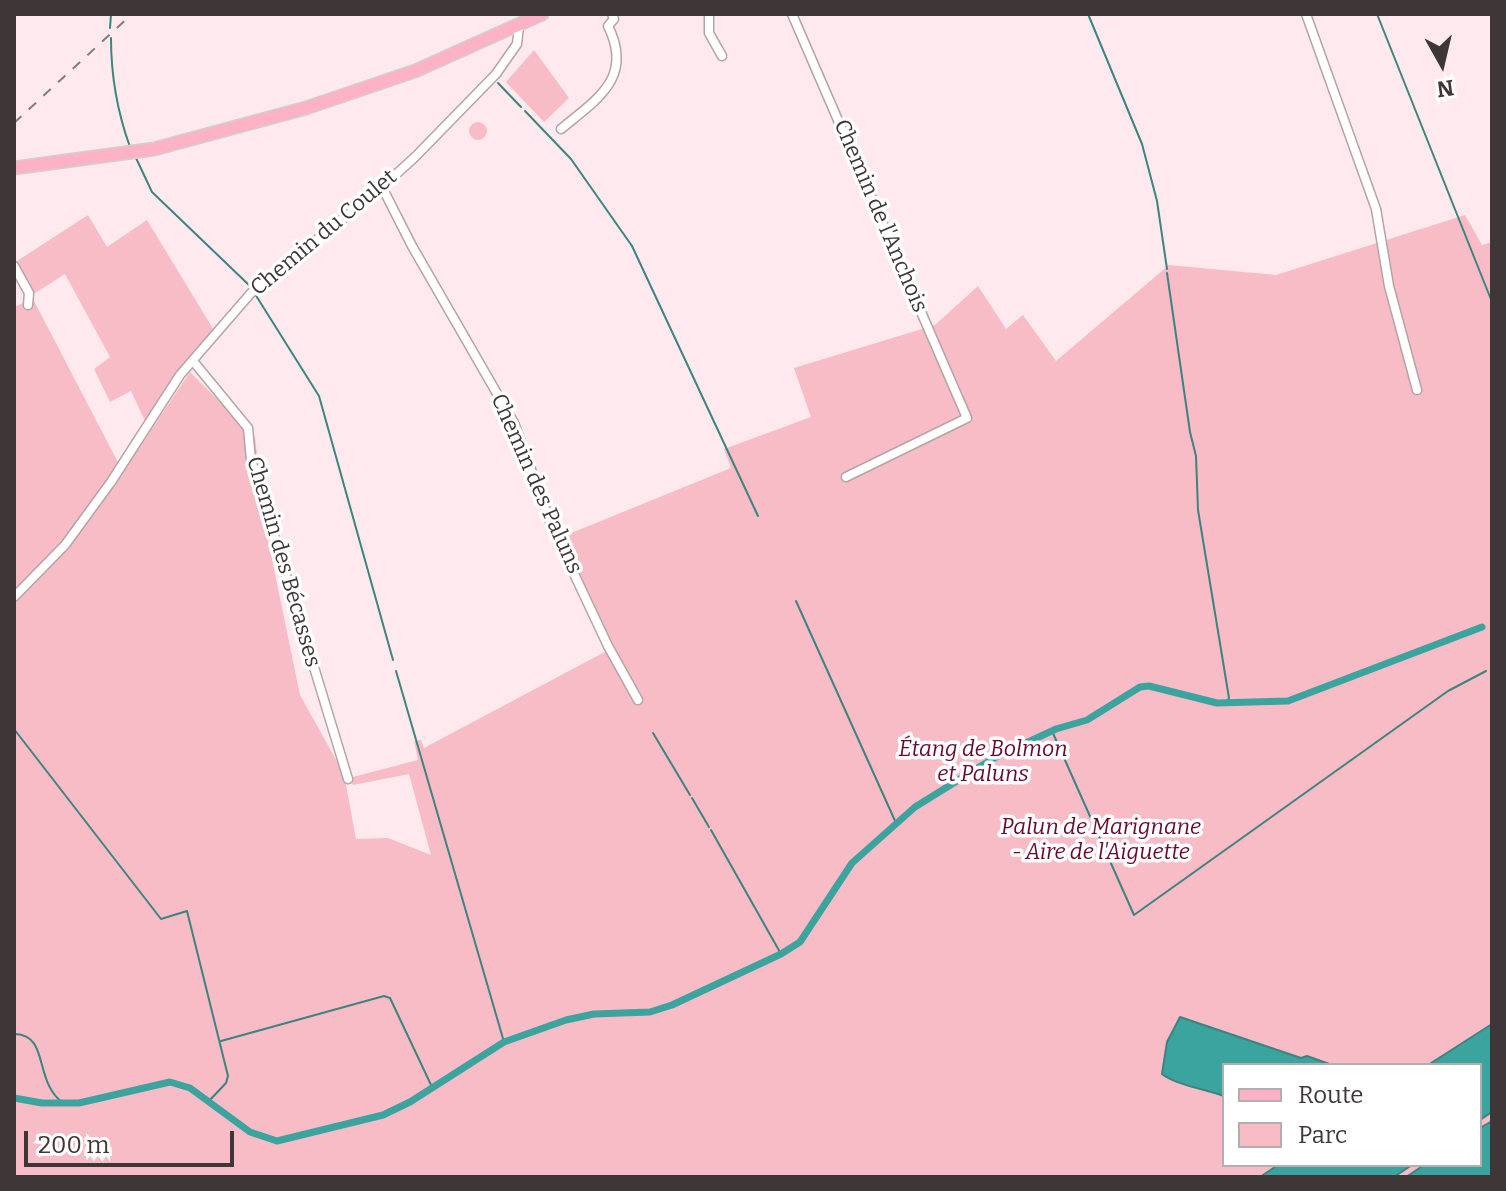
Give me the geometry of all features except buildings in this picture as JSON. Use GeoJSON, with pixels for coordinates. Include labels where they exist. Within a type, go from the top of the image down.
{"type":"FeatureCollection","features":[{"type":"Feature","properties":{"kind":"main road"},"geometry":{"type":"LineString","coordinates":[[14,168],[135,153],[222,132],[369,88],[441,60],[542,14]]}},
{"type":"Feature","properties":{"kind":"street"},"geometry":{"type":"LineString","coordinates":[[561,129],[604,94],[612,82],[617,56],[615,39],[608,26],[614,19],[612,14]]}},
{"type":"Feature","properties":{"kind":"street"},"geometry":{"type":"LineString","coordinates":[[709,14],[709,33],[722,56]]}},
{"type":"Feature","properties":{"kind":"street","name":"Chemin de l'Anchois"},"geometry":{"type":"LineString","coordinates":[[792,14],[967,418],[846,477]]}},
{"type":"Feature","properties":{"kind":"street"},"geometry":{"type":"LineString","coordinates":[[1306,14],[1376,209],[1389,286],[1417,390]]}},
{"type":"Feature","properties":{"kind":"street","name":"Chemin du Coulet"},"geometry":{"type":"LineString","coordinates":[[14,597],[65,545],[111,482],[180,375],[256,287],[382,187],[496,74],[517,44],[519,26]]}},
{"type":"Feature","properties":{"kind":"street","name":"Chemin des Paluns"},"geometry":{"type":"LineString","coordinates":[[382,187],[412,246],[514,423],[552,527],[608,646],[638,700]]}},
{"type":"Feature","properties":{"kind":"street"},"geometry":{"type":"LineString","coordinates":[[14,266],[29,293],[28,305]]}},
{"type":"Feature","properties":{"kind":"street","name":"Chemin des Bécasses"},"geometry":{"type":"LineString","coordinates":[[193,361],[250,432],[251,460],[348,779]]}},
{"type":"Feature","properties":{"kind":"green space"},"geometry":{"type":"Polygon","coordinates":[[[534,50],[569,98],[544,122],[506,82],[534,50]]]}},
{"type":"Feature","properties":{"kind":"green space"},"geometry":{"type":"Polygon","coordinates":[[[478,122],[487,131],[478,140],[469,131],[478,122]]]}},
{"type":"Feature","properties":{"kind":"green space"},"geometry":{"type":"Polygon","coordinates":[[[88,215],[107,247],[147,220],[218,337],[183,376],[136,449],[131,440],[145,421],[131,391],[110,402],[94,369],[110,357],[65,274],[26,299],[14,275],[14,263],[88,215]]]}},
{"type":"Feature","properties":{"kind":"green space","name":"Étang de Bolmon et Paluns"},"geometry":{"type":"Polygon","coordinates":[[[1465,215],[1482,245],[1492,242],[1492,1177],[14,1177],[14,307],[33,299],[123,472],[190,372],[255,437],[267,535],[300,695],[344,774],[356,839],[388,838],[431,855],[409,774],[353,785],[349,778],[418,760],[414,741],[421,740],[424,748],[614,647],[559,538],[731,468],[724,449],[811,417],[794,368],[935,325],[978,286],[1006,329],[1023,315],[1056,361],[1169,265],[1276,275],[1465,215]]]}},
{"type":"Feature","properties":{"kind":"water"},"geometry":{"type":"Polygon","coordinates":[[[1180,1017],[1301,1058],[1307,1056],[1326,1063],[1222,1063],[1222,1095],[1182,1084],[1162,1074],[1167,1042],[1180,1017]]]}},
{"type":"Feature","properties":{"kind":"water"},"geometry":{"type":"Polygon","coordinates":[[[1492,1024],[1492,1112],[1482,1119],[1482,1063],[1431,1063],[1492,1024]]]}},
{"type":"Feature","properties":{"kind":"water"},"geometry":{"type":"Polygon","coordinates":[[[1492,1121],[1492,1177],[1406,1177],[1421,1167],[1482,1167],[1482,1127],[1492,1121]]]}},
{"type":"Feature","properties":{"kind":"water"},"geometry":{"type":"Polygon","coordinates":[[[1275,1167],[1409,1167],[1394,1177],[1260,1177],[1275,1167]]]}},
{"type":"Feature","properties":{"kind":"waterway"},"geometry":{"type":"LineString","coordinates":[[110,28],[111,14]]}},
{"type":"Feature","properties":{"kind":"waterway"},"geometry":{"type":"LineString","coordinates":[[1088,14],[1142,144],[1157,201],[1167,269]]}},
{"type":"Feature","properties":{"kind":"waterway"},"geometry":{"type":"LineString","coordinates":[[1377,14],[1492,302]]}},
{"type":"Feature","properties":{"kind":"waterway"},"geometry":{"type":"LineString","coordinates":[[111,38],[116,93],[130,147]]}},
{"type":"Feature","properties":{"kind":"waterway"},"geometry":{"type":"LineString","coordinates":[[498,83],[521,107]]}},
{"type":"Feature","properties":{"kind":"waterway"},"geometry":{"type":"LineString","coordinates":[[525,111],[571,159],[632,246],[758,516]]}},
{"type":"Feature","properties":{"kind":"waterway"},"geometry":{"type":"LineString","coordinates":[[136,158],[152,192],[251,287]]}},
{"type":"Feature","properties":{"kind":"waterway"},"geometry":{"type":"LineString","coordinates":[[1167,273],[1196,456],[1198,510],[1229,698],[1227,702]]}},
{"type":"Feature","properties":{"kind":"waterway"},"geometry":{"type":"LineString","coordinates":[[255,294],[319,396],[393,660]]}},
{"type":"Feature","properties":{"kind":"waterway"},"geometry":{"type":"LineString","coordinates":[[796,601],[896,823]]}},
{"type":"Feature","properties":{"kind":"waterway"},"geometry":{"type":"LineString","coordinates":[[14,1098],[42,1103],[79,1103],[170,1082],[190,1088],[250,1132],[277,1141],[383,1115],[410,1102],[504,1042],[566,1020],[594,1014],[650,1012],[672,1005],[781,954],[800,942],[852,863],[915,807],[994,758],[1056,729],[1087,720],[1140,687],[1149,686],[1217,703],[1288,701],[1482,627]]}},
{"type":"Feature","properties":{"kind":"waterway"},"geometry":{"type":"LineString","coordinates":[[396,671],[504,1042]]}},
{"type":"Feature","properties":{"kind":"waterway"},"geometry":{"type":"LineString","coordinates":[[1052,731],[1134,915],[1448,691],[1486,671]]}},
{"type":"Feature","properties":{"kind":"waterway"},"geometry":{"type":"LineString","coordinates":[[14,729],[161,919],[187,911],[228,1076],[226,1083],[209,1101]]}},
{"type":"Feature","properties":{"kind":"waterway"},"geometry":{"type":"LineString","coordinates":[[653,733],[690,795]]}},
{"type":"Feature","properties":{"kind":"waterway"},"geometry":{"type":"LineString","coordinates":[[692,798],[709,827]]}},
{"type":"Feature","properties":{"kind":"waterway"},"geometry":{"type":"LineString","coordinates":[[711,830],[781,954]]}},
{"type":"Feature","properties":{"kind":"waterway"},"geometry":{"type":"LineString","coordinates":[[221,1041],[384,996],[390,998],[432,1087]]}},
{"type":"Feature","properties":{"kind":"waterway"},"geometry":{"type":"LineString","coordinates":[[14,1034],[25,1036],[33,1042],[48,1083],[63,1103]]}},
{"type":"Feature","properties":{"kind":"railway"},"geometry":{"type":"LineString","coordinates":[[14,123],[132,14]]}},
{"type":"Feature","properties":{"kind":"park label","name":"Palun de Marignane - Aire de l'Aiguette"},"geometry":{"type":"Point","coordinates":[1101,840]}}]}
